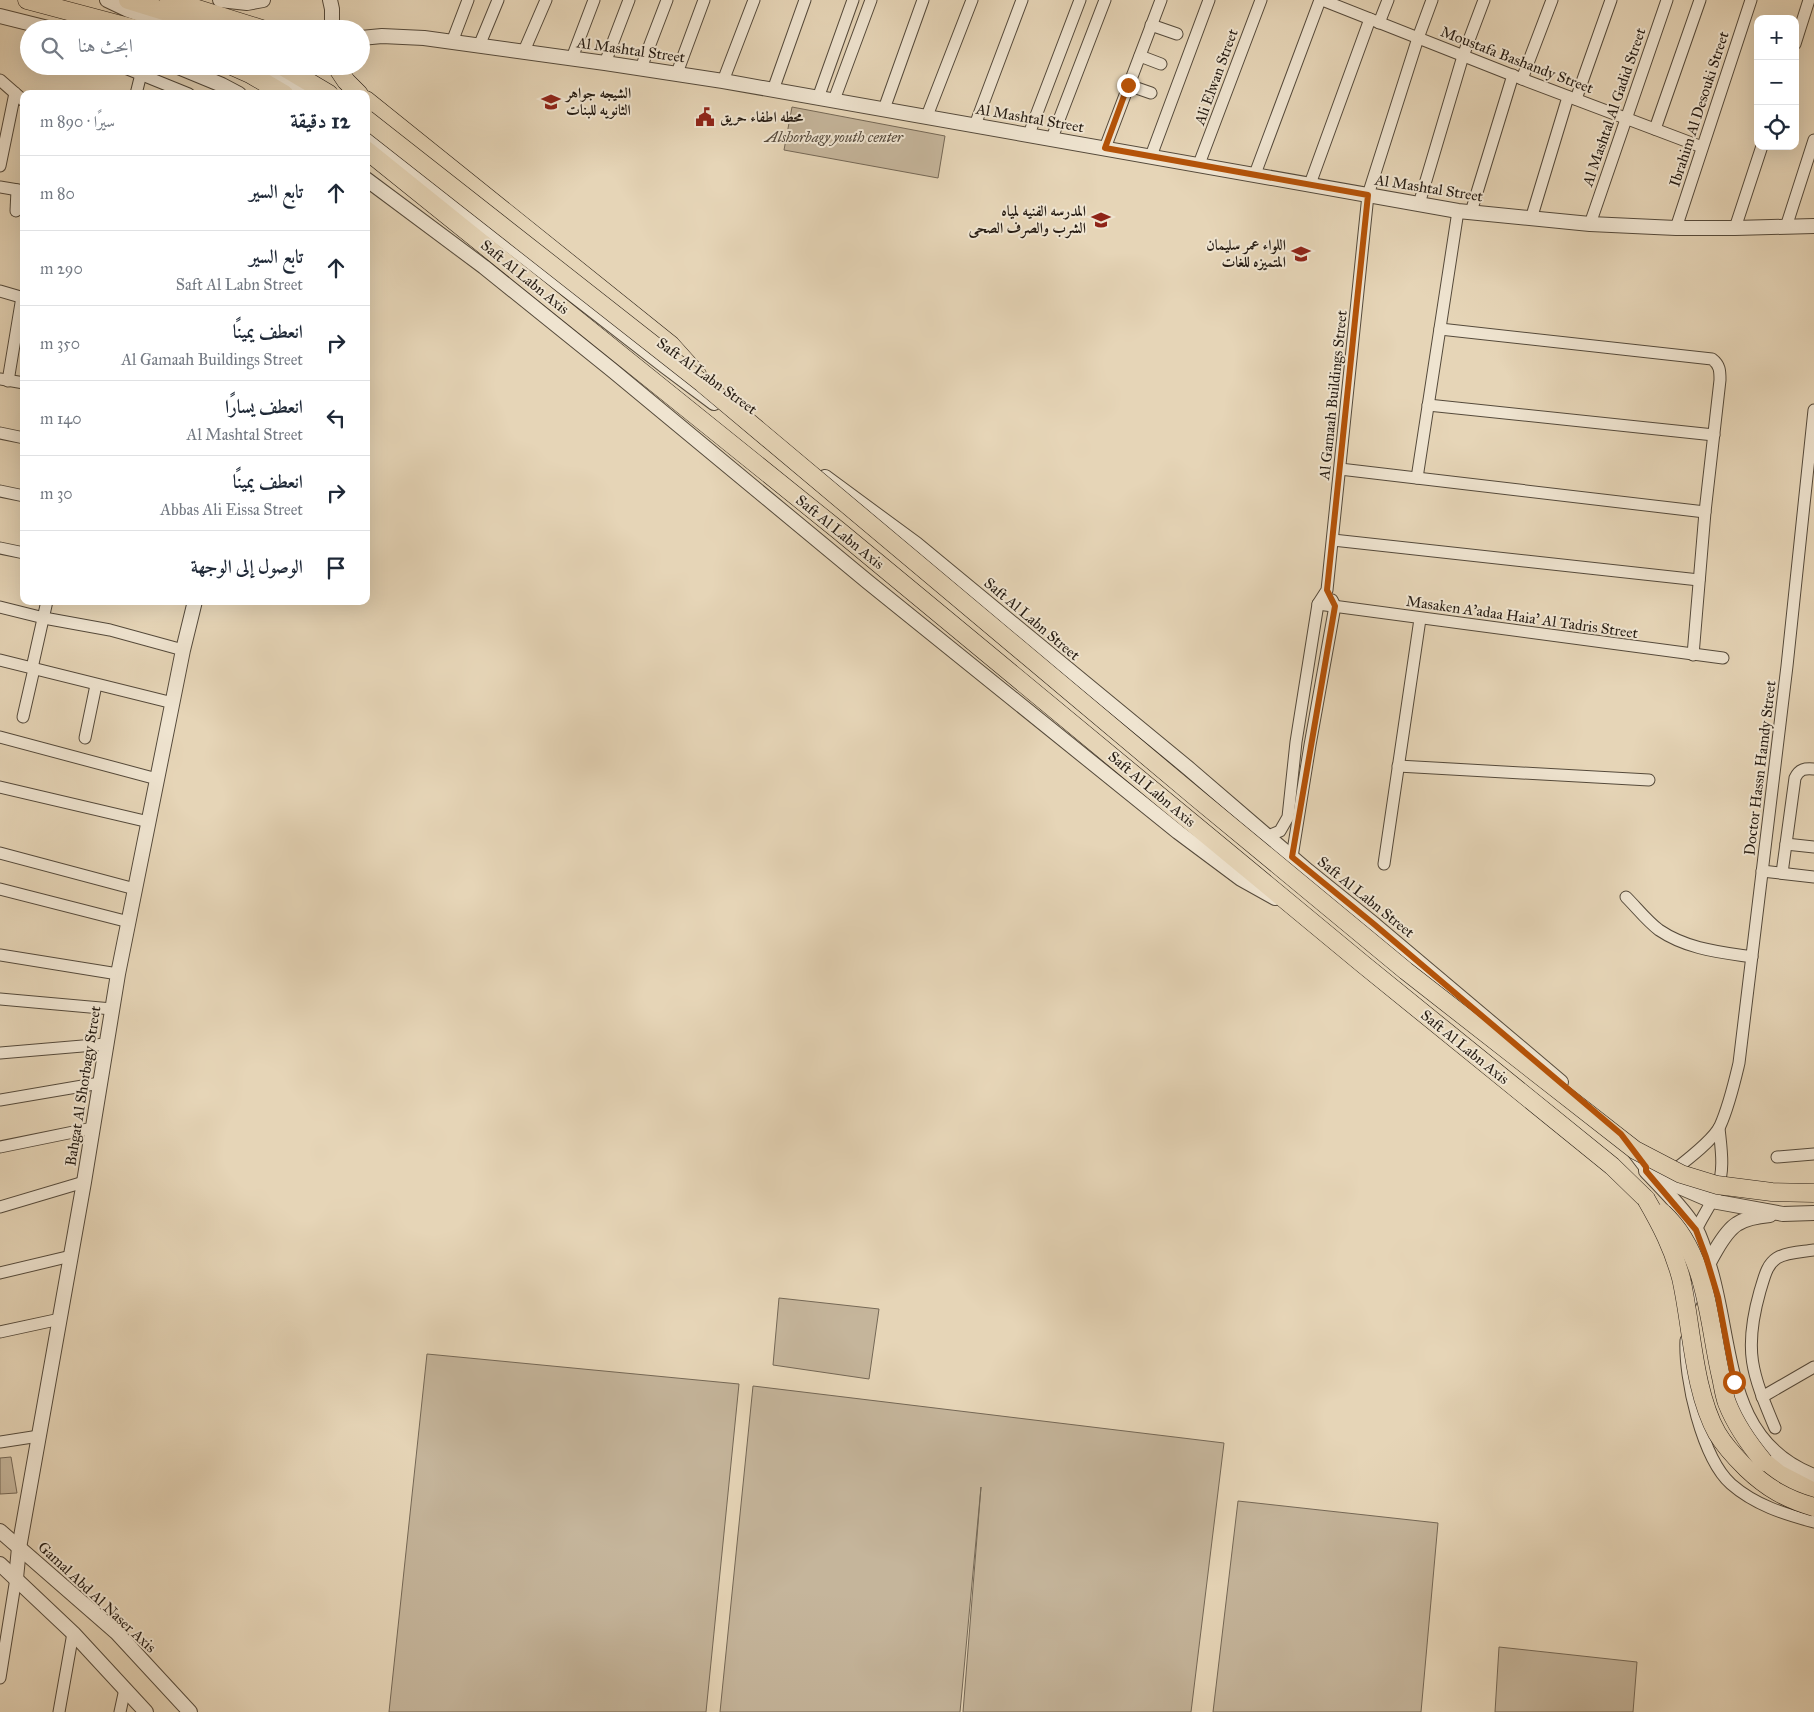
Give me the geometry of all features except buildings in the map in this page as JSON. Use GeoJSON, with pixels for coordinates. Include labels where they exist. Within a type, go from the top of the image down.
{"type":"FeatureCollection","features":[{"type":"Feature","properties":{"kind":"main road"},"geometry":{"type":"LineString","coordinates":[[27,0],[102,20]]}},
{"type":"Feature","properties":{"kind":"main road"},"geometry":{"type":"LineString","coordinates":[[128,0],[185,20]]}},
{"type":"Feature","properties":{"kind":"main road"},"geometry":{"type":"LineString","coordinates":[[169,0],[233,20]]}},
{"type":"Feature","properties":{"kind":"main road"},"geometry":{"type":"LineString","coordinates":[[252,75],[277,90]]}},
{"type":"Feature","properties":{"kind":"main road"},"geometry":{"type":"LineString","coordinates":[[297,75],[322,90]]}},
{"type":"Feature","properties":{"kind":"main road"},"geometry":{"type":"LineString","coordinates":[[342,75],[355,90]]}},
{"type":"Feature","properties":{"kind":"main road"},"geometry":{"type":"LineString","coordinates":[[370,103],[671,345],[693,369],[702,383]]}},
{"type":"Feature","properties":{"kind":"main road","name":"Saft Al Labn Axis"},"geometry":{"type":"LineString","coordinates":[[370,122],[702,383],[1399,965],[1635,1150],[1681,1174],[1717,1185],[1772,1192],[1814,1193]]}},
{"type":"Feature","properties":{"kind":"main road","name":"Saft Al Labn Axis"},"geometry":{"type":"LineString","coordinates":[[370,153],[838,530],[1604,1160],[1646,1198],[1667,1236],[1674,1254],[1687,1306],[1702,1392],[1717,1433],[1738,1459],[1761,1482],[1773,1491],[1814,1507]]}},
{"type":"Feature","properties":{"kind":"main road"},"geometry":{"type":"LineString","coordinates":[[1646,1198],[1678,1230],[1688,1247],[1706,1298],[1717,1362],[1727,1402],[1736,1423],[1748,1442],[1772,1460],[1779,1474],[1814,1492]]}},
{"type":"Feature","properties":{"kind":"street"},"geometry":{"type":"LineString","coordinates":[[107,0],[156,20]]}},
{"type":"Feature","properties":{"kind":"street"},"geometry":{"type":"LineString","coordinates":[[220,0],[247,3],[263,0]]}},
{"type":"Feature","properties":{"kind":"street"},"geometry":{"type":"LineString","coordinates":[[330,0],[332,20]]}},
{"type":"Feature","properties":{"kind":"street"},"geometry":{"type":"LineString","coordinates":[[452,42],[468,0]]}},
{"type":"Feature","properties":{"kind":"street"},"geometry":{"type":"LineString","coordinates":[[479,46],[498,0]]}},
{"type":"Feature","properties":{"kind":"street"},"geometry":{"type":"LineString","coordinates":[[524,52],[546,0]]}},
{"type":"Feature","properties":{"kind":"street"},"geometry":{"type":"LineString","coordinates":[[572,58],[594,0]]}},
{"type":"Feature","properties":{"kind":"street"},"geometry":{"type":"LineString","coordinates":[[605,63],[629,0]]}},
{"type":"Feature","properties":{"kind":"street"},"geometry":{"type":"LineString","coordinates":[[641,68],[667,0]]}},
{"type":"Feature","properties":{"kind":"street"},"geometry":{"type":"LineString","coordinates":[[677,74],[704,0]]}},
{"type":"Feature","properties":{"kind":"street"},"geometry":{"type":"LineString","coordinates":[[723,81],[754,0]]}},
{"type":"Feature","properties":{"kind":"street"},"geometry":{"type":"LineString","coordinates":[[773,90],[805,0]]}},
{"type":"Feature","properties":{"kind":"street"},"geometry":{"type":"LineString","coordinates":[[818,98],[853,0]]}},
{"type":"Feature","properties":{"kind":"street"},"geometry":{"type":"LineString","coordinates":[[834,100],[871,0]]}},
{"type":"Feature","properties":{"kind":"street"},"geometry":{"type":"LineString","coordinates":[[884,109],[923,0]]}},
{"type":"Feature","properties":{"kind":"street"},"geometry":{"type":"LineString","coordinates":[[927,116],[972,0]]}},
{"type":"Feature","properties":{"kind":"street"},"geometry":{"type":"LineString","coordinates":[[975,125],[1022,0]]}},
{"type":"Feature","properties":{"kind":"street"},"geometry":{"type":"LineString","coordinates":[[1029,134],[1080,0]]}},
{"type":"Feature","properties":{"kind":"street"},"geometry":{"type":"LineString","coordinates":[[1052,138],[1105,0]]}},
{"type":"Feature","properties":{"kind":"street"},"geometry":{"type":"LineString","coordinates":[[1105,148],[1161,0]]}},
{"type":"Feature","properties":{"kind":"street"},"geometry":{"type":"LineString","coordinates":[[1151,156],[1209,0]]}},
{"type":"Feature","properties":{"kind":"street","name":"Ali Elwan Street"},"geometry":{"type":"LineString","coordinates":[[1199,164],[1260,0]]}},
{"type":"Feature","properties":{"kind":"street"},"geometry":{"type":"LineString","coordinates":[[1255,174],[1321,0]]}},
{"type":"Feature","properties":{"kind":"street","name":"Moustafa Bashandy Street"},"geometry":{"type":"LineString","coordinates":[[1321,0],[1339,3],[1375,21],[1463,56],[1702,147]]}},
{"type":"Feature","properties":{"kind":"street"},"geometry":{"type":"LineString","coordinates":[[1310,184],[1375,21],[1388,0]]}},
{"type":"Feature","properties":{"kind":"street","name":"Al Gamaah Buildings Street"},"geometry":{"type":"LineString","coordinates":[[1268,836],[1280,831],[1288,817],[1296,742],[1318,604],[1327,590],[1368,199],[1418,38],[1432,0]]}},
{"type":"Feature","properties":{"kind":"street"},"geometry":{"type":"LineString","coordinates":[[1419,204],[1463,56],[1484,0]]}},
{"type":"Feature","properties":{"kind":"street"},"geometry":{"type":"LineString","coordinates":[[1417,478],[1440,329],[1465,212],[1517,77],[1552,0]]}},
{"type":"Feature","properties":{"kind":"street"},"geometry":{"type":"LineString","coordinates":[[1531,219],[1572,98],[1611,0]]}},
{"type":"Feature","properties":{"kind":"street","name":"Al Mashtal Al Gadid Street"},"geometry":{"type":"LineString","coordinates":[[1590,224],[1668,0]]}},
{"type":"Feature","properties":{"kind":"street"},"geometry":{"type":"LineString","coordinates":[[1655,129],[1700,0]]}},
{"type":"Feature","properties":{"kind":"street","name":"Ibrahim Al Desouki Street"},"geometry":{"type":"LineString","coordinates":[[1676,228],[1751,0]]}},
{"type":"Feature","properties":{"kind":"street"},"geometry":{"type":"LineString","coordinates":[[1799,32],[1810,0]]}},
{"type":"Feature","properties":{"kind":"street"},"geometry":{"type":"LineString","coordinates":[[0,16],[20,21]]}},
{"type":"Feature","properties":{"kind":"street"},"geometry":{"type":"LineString","coordinates":[[1151,25],[1177,34]]}},
{"type":"Feature","properties":{"kind":"street","name":"Al Mashtal Street"},"geometry":{"type":"LineString","coordinates":[[370,38],[400,36],[452,42],[723,81],[1310,184],[1368,199],[1419,204],[1465,212],[1590,224],[1676,228],[1814,226]]}},
{"type":"Feature","properties":{"kind":"street"},"geometry":{"type":"LineString","coordinates":[[1140,56],[1161,64]]}},
{"type":"Feature","properties":{"kind":"street"},"geometry":{"type":"LineString","coordinates":[[137,90],[141,75]]}},
{"type":"Feature","properties":{"kind":"street"},"geometry":{"type":"LineString","coordinates":[[143,75],[181,90]]}},
{"type":"Feature","properties":{"kind":"street"},"geometry":{"type":"LineString","coordinates":[[196,75],[230,90]]}},
{"type":"Feature","properties":{"kind":"street"},"geometry":{"type":"LineString","coordinates":[[276,75],[302,90]]}},
{"type":"Feature","properties":{"kind":"street"},"geometry":{"type":"LineString","coordinates":[[0,80],[20,97]]}},
{"type":"Feature","properties":{"kind":"street"},"geometry":{"type":"LineString","coordinates":[[1128,85],[1151,93]]}},
{"type":"Feature","properties":{"kind":"street"},"geometry":{"type":"LineString","coordinates":[[0,166],[15,93]]}},
{"type":"Feature","properties":{"kind":"street","name":"Saft Al Labn Street"},"geometry":{"type":"LineString","coordinates":[[370,137],[693,387],[834,483],[916,544],[1383,931],[1610,1123],[1626,1140],[1646,1167],[1646,1171],[1696,1230],[1718,1297],[1734,1382],[1743,1406],[1772,1460],[1814,1476]]}},
{"type":"Feature","properties":{"kind":"street"},"geometry":{"type":"LineString","coordinates":[[1786,227],[1814,140]]}},
{"type":"Feature","properties":{"kind":"street"},"geometry":{"type":"LineString","coordinates":[[1735,228],[1761,150]]}},
{"type":"Feature","properties":{"kind":"street"},"geometry":{"type":"LineString","coordinates":[[370,182],[484,267],[860,576],[1204,852],[1241,879],[1266,894],[1292,905]]}},
{"type":"Feature","properties":{"kind":"street"},"geometry":{"type":"LineString","coordinates":[[0,188],[20,190],[16,212]]}},
{"type":"Feature","properties":{"kind":"street"},"geometry":{"type":"LineString","coordinates":[[0,290],[20,297]]}},
{"type":"Feature","properties":{"kind":"street"},"geometry":{"type":"LineString","coordinates":[[20,311],[4,380],[20,383]]}},
{"type":"Feature","properties":{"kind":"street"},"geometry":{"type":"LineString","coordinates":[[1440,329],[1712,359],[1718,363],[1720,370],[1692,654]]}},
{"type":"Feature","properties":{"kind":"street"},"geometry":{"type":"LineString","coordinates":[[1428,405],[1714,436]]}},
{"type":"Feature","properties":{"kind":"street","name":"Doctor Hassn Hamdy Street"},"geometry":{"type":"LineString","coordinates":[[1814,410],[1787,666],[1739,1063],[1730,1098],[1719,1128],[1721,1172],[1718,1188],[1692,1240],[1689,1259],[1685,1356],[1688,1384],[1696,1415],[1714,1460],[1731,1483],[1752,1499],[1782,1514],[1814,1522]]}},
{"type":"Feature","properties":{"kind":"street"},"geometry":{"type":"LineString","coordinates":[[0,433],[20,437]]}},
{"type":"Feature","properties":{"kind":"street"},"geometry":{"type":"LineString","coordinates":[[1340,469],[1705,512]]}},
{"type":"Feature","properties":{"kind":"street"},"geometry":{"type":"LineString","coordinates":[[0,491],[20,495]]}},
{"type":"Feature","properties":{"kind":"street"},"geometry":{"type":"LineString","coordinates":[[1333,540],[1699,580]]}},
{"type":"Feature","properties":{"kind":"street"},"geometry":{"type":"LineString","coordinates":[[0,548],[20,552]]}},
{"type":"Feature","properties":{"kind":"street"},"geometry":{"type":"LineString","coordinates":[[1292,857],[1335,606],[1327,590]]}},
{"type":"Feature","properties":{"kind":"street","name":"Masaken A'adaa Haia' Al Tadris Street"},"geometry":{"type":"LineString","coordinates":[[1318,604],[1723,658]]}},
{"type":"Feature","properties":{"kind":"street"},"geometry":{"type":"LineString","coordinates":[[23,717],[47,605]]}},
{"type":"Feature","properties":{"kind":"street","name":"Bahgat Al Shorbagy Street"},"geometry":{"type":"LineString","coordinates":[[16,1578],[19,1548],[84,1182],[118,974],[183,650],[194,605]]}},
{"type":"Feature","properties":{"kind":"street"},"geometry":{"type":"LineString","coordinates":[[0,607],[44,618],[110,630],[183,650]]}},
{"type":"Feature","properties":{"kind":"street"},"geometry":{"type":"LineString","coordinates":[[1384,864],[1420,619]]}},
{"type":"Feature","properties":{"kind":"street"},"geometry":{"type":"LineString","coordinates":[[0,660],[173,703]]}},
{"type":"Feature","properties":{"kind":"street"},"geometry":{"type":"LineString","coordinates":[[85,738],[96,685]]}},
{"type":"Feature","properties":{"kind":"street"},"geometry":{"type":"LineString","coordinates":[[0,737],[158,779]]}},
{"type":"Feature","properties":{"kind":"street"},"geometry":{"type":"LineString","coordinates":[[1398,766],[1649,780]]}},
{"type":"Feature","properties":{"kind":"street"},"geometry":{"type":"LineString","coordinates":[[1782,873],[1795,778],[1798,772],[1802,770],[1814,769]]}},
{"type":"Feature","properties":{"kind":"street"},"geometry":{"type":"LineString","coordinates":[[0,787],[149,822]]}},
{"type":"Feature","properties":{"kind":"street"},"geometry":{"type":"LineString","coordinates":[[1786,844],[1814,847]]}},
{"type":"Feature","properties":{"kind":"street"},"geometry":{"type":"LineString","coordinates":[[0,853],[135,889]]}},
{"type":"Feature","properties":{"kind":"street"},"geometry":{"type":"LineString","coordinates":[[1762,871],[1814,877]]}},
{"type":"Feature","properties":{"kind":"street"},"geometry":{"type":"LineString","coordinates":[[0,889],[128,922]]}},
{"type":"Feature","properties":{"kind":"street"},"geometry":{"type":"LineString","coordinates":[[1626,897],[1658,929],[1678,941],[1700,949],[1752,957]]}},
{"type":"Feature","properties":{"kind":"street"},"geometry":{"type":"LineString","coordinates":[[0,955],[118,974]]}},
{"type":"Feature","properties":{"kind":"street"},"geometry":{"type":"LineString","coordinates":[[0,999],[112,1009]]}},
{"type":"Feature","properties":{"kind":"street"},"geometry":{"type":"LineString","coordinates":[[0,1053],[106,1044]]}},
{"type":"Feature","properties":{"kind":"street"},"geometry":{"type":"LineString","coordinates":[[0,1100],[100,1083]]}},
{"type":"Feature","properties":{"kind":"street"},"geometry":{"type":"LineString","coordinates":[[0,1147],[93,1128]]}},
{"type":"Feature","properties":{"kind":"street","name":"Doctor Hassn Hamdy Street"},"geometry":{"type":"LineString","coordinates":[[1663,1177],[1692,1155],[1719,1128]]}},
{"type":"Feature","properties":{"kind":"street"},"geometry":{"type":"LineString","coordinates":[[1777,1157],[1814,1154]]}},
{"type":"Feature","properties":{"kind":"street","name":"Saft Al Labn Street"},"geometry":{"type":"LineString","coordinates":[[1646,1167],[1650,1167],[1682,1188],[1712,1201],[1784,1214]]}},
{"type":"Feature","properties":{"kind":"street"},"geometry":{"type":"LineString","coordinates":[[0,1207],[84,1182]]}},
{"type":"Feature","properties":{"kind":"street"},"geometry":{"type":"LineString","coordinates":[[1687,1306],[1723,1237],[1736,1224],[1746,1219],[1784,1214],[1814,1213]]}},
{"type":"Feature","properties":{"kind":"street"},"geometry":{"type":"LineString","coordinates":[[1775,1428],[1762,1397],[1752,1364],[1750,1347],[1754,1312],[1765,1274],[1771,1264],[1779,1257],[1814,1250]]}},
{"type":"Feature","properties":{"kind":"street"},"geometry":{"type":"LineString","coordinates":[[0,1272],[71,1256]]}},
{"type":"Feature","properties":{"kind":"street"},"geometry":{"type":"LineString","coordinates":[[0,1332],[60,1319]]}},
{"type":"Feature","properties":{"kind":"street"},"geometry":{"type":"LineString","coordinates":[[1762,1397],[1814,1367]]}},
{"type":"Feature","properties":{"kind":"street"},"geometry":{"type":"LineString","coordinates":[[0,1442],[39,1436]]}},
{"type":"Feature","properties":{"kind":"street","name":"Gamal Abd Al Naser Axis"},"geometry":{"type":"LineString","coordinates":[[0,1532],[117,1633],[190,1712]]}},
{"type":"Feature","properties":{"kind":"street"},"geometry":{"type":"LineString","coordinates":[[0,1564],[73,1633],[146,1712]]}},
{"type":"Feature","properties":{"kind":"street"},"geometry":{"type":"LineString","coordinates":[[0,1678],[16,1578]]}},
{"type":"Feature","properties":{"kind":"street"},"geometry":{"type":"LineString","coordinates":[[59,1712],[73,1633]]}},
{"type":"Feature","properties":{"kind":"street"},"geometry":{"type":"LineString","coordinates":[[120,1712],[125,1689]]}},
{"type":"Feature","properties":{"kind":"green space","name":"Alshorbagy youth center"},"geometry":{"type":"Polygon","coordinates":[[[792,107],[945,136],[938,178],[784,150],[792,107]]]}},
{"type":"Feature","properties":{"kind":"green space"},"geometry":{"type":"Polygon","coordinates":[[[779,1298],[879,1309],[869,1379],[773,1365],[779,1298]]]}},
{"type":"Feature","properties":{"kind":"green space"},"geometry":{"type":"Polygon","coordinates":[[[427,1354],[739,1384],[706,1712],[389,1712],[427,1354]]]}},
{"type":"Feature","properties":{"kind":"green space"},"geometry":{"type":"Polygon","coordinates":[[[753,1386],[1224,1443],[1191,1712],[963,1712],[981,1487],[960,1712],[720,1712],[753,1386]]]}},
{"type":"Feature","properties":{"kind":"green space"},"geometry":{"type":"Polygon","coordinates":[[[11,1457],[17,1493],[0,1494],[0,1458],[11,1457]]]}},
{"type":"Feature","properties":{"kind":"green space"},"geometry":{"type":"Polygon","coordinates":[[[1238,1501],[1438,1523],[1421,1712],[1213,1712],[1238,1501]]]}},
{"type":"Feature","properties":{"kind":"green space"},"geometry":{"type":"Polygon","coordinates":[[[1499,1647],[1637,1662],[1633,1712],[1495,1712],[1499,1647]]]}},
{"type":"Feature","properties":{"kind":"place","name":"الشيجه جواهر الثانويه للبنات"},"geometry":{"type":"Point","coordinates":[551,102]}},
{"type":"Feature","properties":{"kind":"place","name":"محطه اطفاء حريق"},"geometry":{"type":"Point","coordinates":[705,117]}},
{"type":"Feature","properties":{"kind":"place","name":"المدرسه الفنيه لمياه الشرب والصرف الصحى"},"geometry":{"type":"Point","coordinates":[1101,220]}},
{"type":"Feature","properties":{"kind":"place","name":"اللواء عمر سليمان المتميزه للغات"},"geometry":{"type":"Point","coordinates":[1301,254]}},
{"type":"Feature","properties":{"kind":"route"},"geometry":{"type":"LineString","coordinates":[[1128,85],[1105,148],[1368,195],[1327,590],[1335,606],[1292,857],[1621,1134],[1646,1167],[1646,1171],[1696,1230],[1718,1297],[1734,1382]]}}]}
